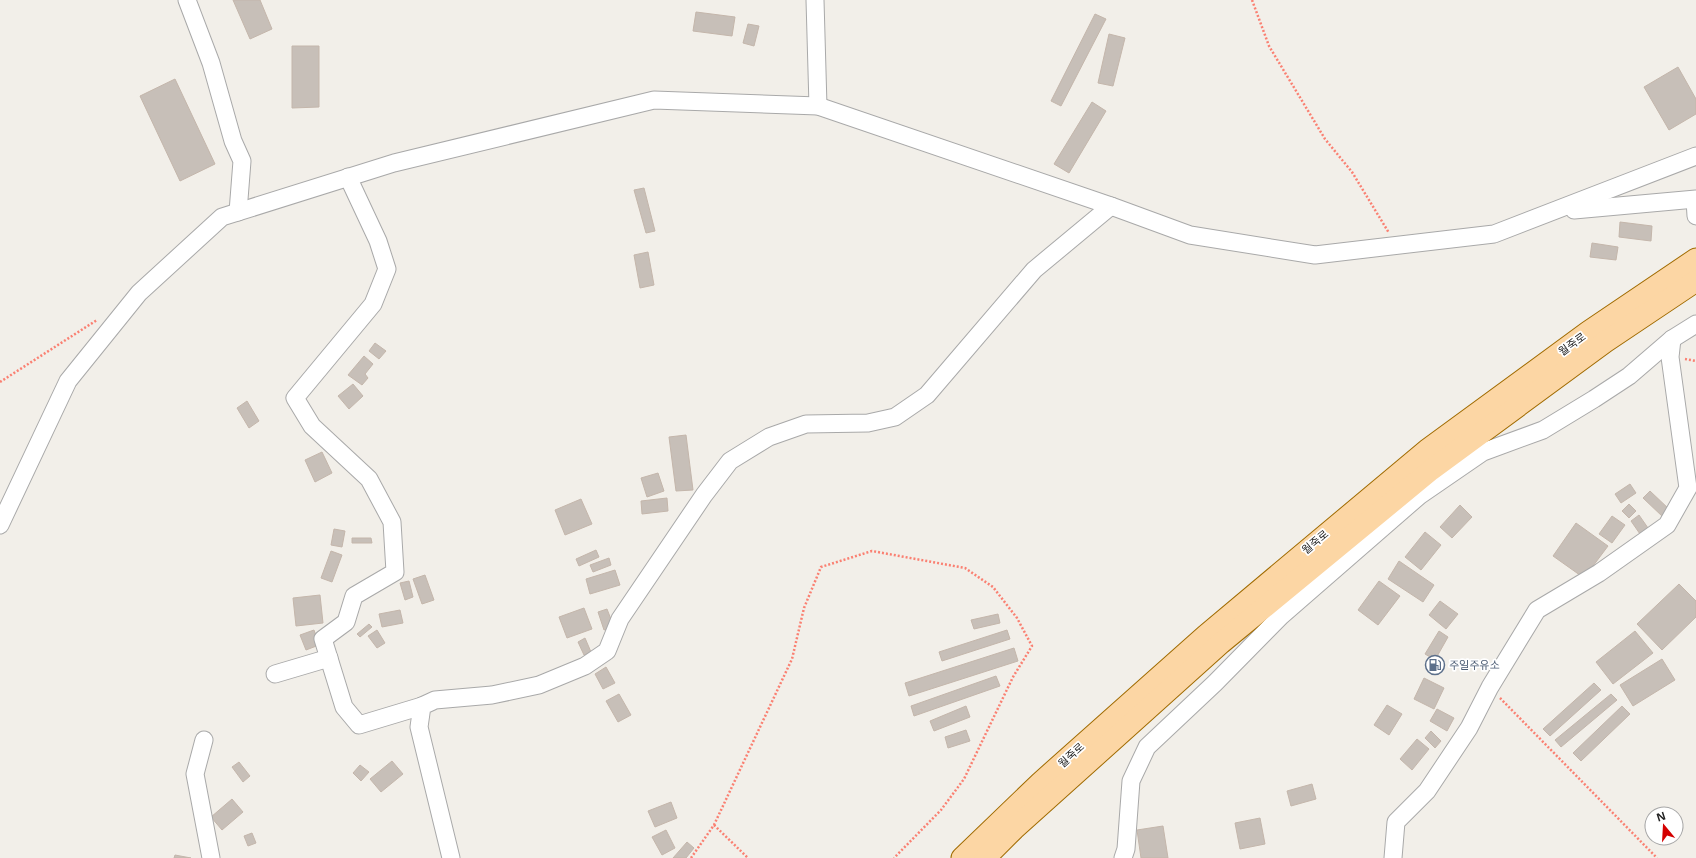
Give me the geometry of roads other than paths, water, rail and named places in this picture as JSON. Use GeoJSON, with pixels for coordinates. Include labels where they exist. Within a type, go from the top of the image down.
{"type":"FeatureCollection","features":[{"type":"Feature","properties":{"kind":"main road","name":"월죽로"},"geometry":{"type":"LineString","coordinates":[[962,858],[1041,782],[1204,636],[1427,450],[1588,332],[1696,259]]}},
{"type":"Feature","properties":{"kind":"main road","name":"월죽로"},"geometry":{"type":"LineString","coordinates":[[985,858],[1014,829],[1221,643],[1431,470],[1605,342],[1696,281]]}},
{"type":"Feature","properties":{"kind":"street"},"geometry":{"type":"LineString","coordinates":[[187,0],[211,63],[233,141],[242,161],[238,212]]}},
{"type":"Feature","properties":{"kind":"street"},"geometry":{"type":"LineString","coordinates":[[814,0],[818,106]]}},
{"type":"Feature","properties":{"kind":"street"},"geometry":{"type":"LineString","coordinates":[[0,525],[68,380],[138,293],[222,217],[394,162],[654,100],[818,106],[1111,206],[1190,235],[1315,255],[1494,234],[1696,156]]}},
{"type":"Feature","properties":{"kind":"street"},"geometry":{"type":"LineString","coordinates":[[348,177],[378,241],[387,269],[373,304],[295,398],[312,426],[369,479],[392,522],[395,572],[354,596],[346,622],[324,639],[344,707],[359,725],[422,706],[435,700],[492,695],[539,685],[585,666],[607,651],[620,619],[704,495],[730,462],[769,437],[806,424],[868,423],[895,417],[927,395],[1034,270],[1111,206]]}},
{"type":"Feature","properties":{"kind":"street"},"geometry":{"type":"LineString","coordinates":[[1550,212],[1648,202],[1696,205]]}},
{"type":"Feature","properties":{"kind":"street"},"geometry":{"type":"LineString","coordinates":[[1122,858],[1126,849],[1131,781],[1147,747],[1215,683],[1281,616],[1419,496],[1483,452],[1543,430],[1594,399],[1629,376],[1672,339],[1696,324]]}},
{"type":"Feature","properties":{"kind":"street"},"geometry":{"type":"LineString","coordinates":[[1393,858],[1396,822],[1427,791],[1470,728],[1490,687],[1537,610],[1599,573],[1667,525],[1688,488],[1670,357],[1672,339]]}},
{"type":"Feature","properties":{"kind":"street"},"geometry":{"type":"LineString","coordinates":[[275,674],[329,658]]}},
{"type":"Feature","properties":{"kind":"street"},"geometry":{"type":"LineString","coordinates":[[422,706],[419,726],[451,858]]}},
{"type":"Feature","properties":{"kind":"street"},"geometry":{"type":"LineString","coordinates":[[204,740],[195,774],[211,858]]}},
{"type":"Feature","properties":{"kind":"place","name":"주일주유소"},"geometry":{"type":"Point","coordinates":[1435,665]}}]}
